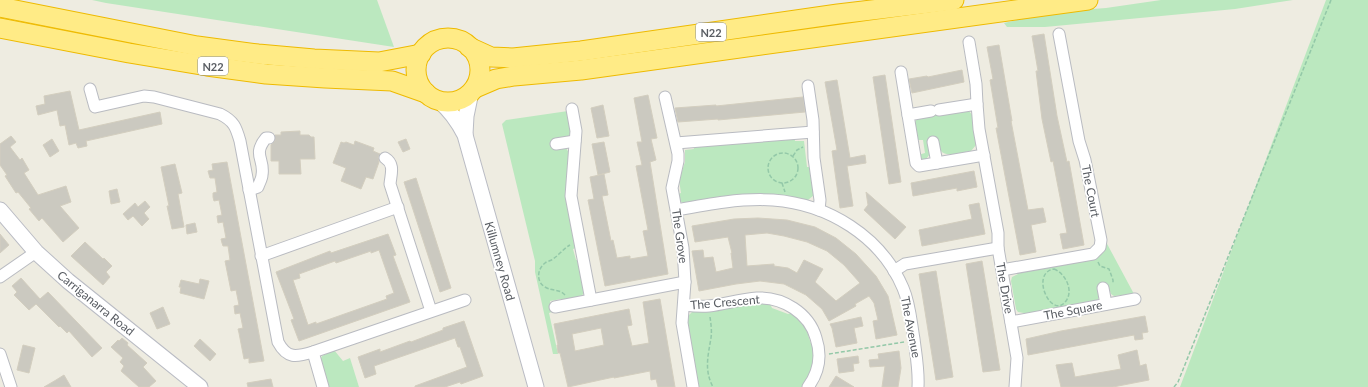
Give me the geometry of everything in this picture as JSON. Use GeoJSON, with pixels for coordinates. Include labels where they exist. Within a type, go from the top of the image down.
{"type":"FeatureCollection","features":[{"type":"Feature","properties":{"kind":"highway","name":"N22"},"geometry":{"type":"LineString","coordinates":[[0,8],[197,46],[258,54],[314,59],[379,62],[421,54],[434,42],[443,39],[457,40],[491,57],[513,58],[581,51],[838,14],[954,0]]}},
{"type":"Feature","properties":{"kind":"highway","name":"N22"},"geometry":{"type":"LineString","coordinates":[[0,28],[207,66],[266,74],[392,81],[447,102],[464,98],[473,90],[496,79],[514,76],[589,69],[1088,0]]}},
{"type":"Feature","properties":{"kind":"highway"},"geometry":{"type":"LineString","coordinates":[[469,47],[475,54],[479,66],[478,80],[473,90]]}},
{"type":"Feature","properties":{"kind":"highway"},"geometry":{"type":"LineString","coordinates":[[421,54],[417,64],[416,74],[420,84],[432,97]]}},
{"type":"Feature","properties":{"kind":"street","name":"The Court"},"geometry":{"type":"LineString","coordinates":[[1059,34],[1078,141],[1085,160],[1101,240],[1100,247],[1095,253]]}},
{"type":"Feature","properties":{"kind":"street"},"geometry":{"type":"LineString","coordinates":[[969,42],[976,84],[979,129],[998,234],[998,248]]}},
{"type":"Feature","properties":{"kind":"street"},"geometry":{"type":"LineString","coordinates":[[901,72],[916,163],[919,166],[984,154]]}},
{"type":"Feature","properties":{"kind":"street"},"geometry":{"type":"LineString","coordinates":[[808,86],[812,114],[814,158],[820,200],[819,210]]}},
{"type":"Feature","properties":{"kind":"street"},"geometry":{"type":"LineString","coordinates":[[90,89],[95,107],[144,96],[154,97],[220,114],[229,118],[236,128],[278,342],[282,350],[291,355],[299,356],[465,300]]}},
{"type":"Feature","properties":{"kind":"street","name":"Killumney Road"},"geometry":{"type":"LineString","coordinates":[[465,135],[466,116],[473,90]]}},
{"type":"Feature","properties":{"kind":"street","name":"Killumney Road"},"geometry":{"type":"LineString","coordinates":[[432,97],[446,107],[457,120],[465,135],[536,387]]}},
{"type":"Feature","properties":{"kind":"street","name":"The Grove"},"geometry":{"type":"LineString","coordinates":[[665,97],[678,158],[672,188],[682,242],[685,282]]}},
{"type":"Feature","properties":{"kind":"street"},"geometry":{"type":"LineString","coordinates":[[908,115],[977,104]]}},
{"type":"Feature","properties":{"kind":"street"},"geometry":{"type":"LineString","coordinates":[[572,109],[576,127],[571,192],[579,242],[591,300]]}},
{"type":"Feature","properties":{"kind":"street"},"geometry":{"type":"LineString","coordinates":[[676,143],[813,132]]}},
{"type":"Feature","properties":{"kind":"street"},"geometry":{"type":"LineString","coordinates":[[249,190],[258,187],[263,174],[258,152],[262,142],[266,138],[269,138]]}},
{"type":"Feature","properties":{"kind":"street"},"geometry":{"type":"LineString","coordinates":[[556,144],[575,141]]}},
{"type":"Feature","properties":{"kind":"street"},"geometry":{"type":"LineString","coordinates":[[933,142],[937,163]]}},
{"type":"Feature","properties":{"kind":"street"},"geometry":{"type":"LineString","coordinates":[[385,158],[389,160],[393,170],[390,184],[432,311]]}},
{"type":"Feature","properties":{"kind":"street","name":"The Avenue"},"geometry":{"type":"LineString","coordinates":[[677,210],[729,201],[757,200],[787,202],[819,210],[849,224],[862,234],[878,250],[894,271],[905,292],[910,312],[917,361],[918,387]]}},
{"type":"Feature","properties":{"kind":"street"},"geometry":{"type":"LineString","coordinates":[[261,256],[398,207]]}},
{"type":"Feature","properties":{"kind":"street","name":"Carriganarra Road"},"geometry":{"type":"LineString","coordinates":[[0,210],[36,252],[68,281],[200,387]]}},
{"type":"Feature","properties":{"kind":"street","name":"The Drive"},"geometry":{"type":"LineString","coordinates":[[894,271],[905,264],[998,248],[1017,364],[1015,387]]}},
{"type":"Feature","properties":{"kind":"street"},"geometry":{"type":"LineString","coordinates":[[0,277],[36,252]]}},
{"type":"Feature","properties":{"kind":"street"},"geometry":{"type":"LineString","coordinates":[[1002,270],[1095,253]]}},
{"type":"Feature","properties":{"kind":"street"},"geometry":{"type":"LineString","coordinates":[[555,307],[685,282]]}},
{"type":"Feature","properties":{"kind":"street","name":"The Crescent"},"geometry":{"type":"LineString","coordinates":[[685,282],[682,325],[693,387]]}},
{"type":"Feature","properties":{"kind":"street"},"geometry":{"type":"LineString","coordinates":[[1103,288],[1111,303]]}},
{"type":"Feature","properties":{"kind":"street","name":"The Crescent"},"geometry":{"type":"LineString","coordinates":[[684,305],[708,306],[766,298],[788,304],[803,314],[815,333],[820,356],[816,373],[808,387]]}},
{"type":"Feature","properties":{"kind":"street","name":"The Square"},"geometry":{"type":"LineString","coordinates":[[1011,322],[1135,299]]}},
{"type":"Feature","properties":{"kind":"street"},"geometry":{"type":"LineString","coordinates":[[313,352],[323,387]]}},
{"type":"Feature","properties":{"kind":"street"},"geometry":{"type":"LineString","coordinates":[[0,354],[11,387]]}},
{"type":"Feature","properties":{"kind":"path"},"geometry":{"type":"LineString","coordinates":[[1174,387],[1178,382],[1331,0]]}},
{"type":"Feature","properties":{"kind":"path"},"geometry":{"type":"LineString","coordinates":[[793,156],[799,148],[807,146]]}},
{"type":"Feature","properties":{"kind":"path"},"geometry":{"type":"LineString","coordinates":[[784,152],[793,156],[798,164],[798,174],[795,178],[787,183],[782,183],[772,179],[768,170],[770,160],[778,153],[784,152]]}},
{"type":"Feature","properties":{"kind":"path"},"geometry":{"type":"LineString","coordinates":[[568,305],[567,298],[561,291],[545,288],[541,284],[539,272],[544,264],[552,260],[564,249],[579,242]]}},
{"type":"Feature","properties":{"kind":"path"},"geometry":{"type":"LineString","coordinates":[[1095,253],[1099,265],[1109,269],[1113,280],[1111,303]]}},
{"type":"Feature","properties":{"kind":"path"},"geometry":{"type":"LineString","coordinates":[[1054,269],[1060,271],[1064,275],[1067,282],[1068,298],[1063,304],[1057,306],[1050,303],[1044,289],[1044,277],[1049,271],[1054,269]]}},
{"type":"Feature","properties":{"kind":"path"},"geometry":{"type":"LineString","coordinates":[[708,306],[711,330],[707,367],[709,379],[713,387]]}},
{"type":"Feature","properties":{"kind":"path"},"geometry":{"type":"LineString","coordinates":[[827,355],[908,342]]}},
{"type":"Feature","properties":{"kind":"green space"},"geometry":{"type":"Polygon","coordinates":[[[92,0],[377,0],[394,47],[106,3],[92,0]]]}},
{"type":"Feature","properties":{"kind":"green space"},"geometry":{"type":"Polygon","coordinates":[[[1161,0],[1293,0],[1235,9],[1045,27],[1007,27],[1004,23],[1052,12],[1106,8],[1161,0]]]}},
{"type":"Feature","properties":{"kind":"green space"},"geometry":{"type":"Polygon","coordinates":[[[1326,0],[1368,0],[1368,387],[1180,387],[1326,0]]]}},
{"type":"Feature","properties":{"kind":"green space"},"geometry":{"type":"Polygon","coordinates":[[[968,110],[974,117],[976,145],[971,151],[951,155],[943,153],[940,150],[930,154],[926,159],[920,160],[918,155],[925,153],[923,140],[916,140],[914,127],[915,121],[920,117],[968,110]]]}},
{"type":"Feature","properties":{"kind":"green space"},"geometry":{"type":"Polygon","coordinates":[[[568,111],[571,133],[564,148],[566,148],[569,153],[576,248],[573,249],[576,260],[579,260],[585,291],[581,297],[562,301],[561,299],[550,301],[552,312],[549,313],[558,354],[553,354],[535,272],[535,261],[502,124],[506,120],[568,111]]]}},
{"type":"Feature","properties":{"kind":"green space"},"geometry":{"type":"Polygon","coordinates":[[[794,137],[795,141],[804,141],[807,167],[810,167],[814,195],[808,200],[685,204],[680,201],[678,194],[681,193],[679,180],[685,162],[685,150],[694,149],[693,145],[794,137]]]}},
{"type":"Feature","properties":{"kind":"green space"},"geometry":{"type":"Polygon","coordinates":[[[1105,240],[1134,294],[1114,296],[1111,294],[1108,286],[1100,287],[1100,296],[1097,301],[1025,315],[1024,313],[1018,312],[1016,309],[1011,281],[1012,277],[1018,274],[1017,272],[1098,256],[1104,250],[1105,240]]]}},
{"type":"Feature","properties":{"kind":"green space"},"geometry":{"type":"Polygon","coordinates":[[[758,303],[770,304],[772,308],[788,314],[791,313],[797,317],[807,329],[812,346],[815,350],[812,370],[803,387],[697,387],[687,328],[689,315],[693,311],[706,311],[758,303]]]}},
{"type":"Feature","properties":{"kind":"green space"},"geometry":{"type":"Polygon","coordinates":[[[334,350],[343,361],[350,358],[359,387],[325,387],[320,360],[322,356],[334,350]]]}},
{"type":"Feature","properties":{"kind":"building"},"geometry":{"type":"Polygon","coordinates":[[[1044,34],[1057,116],[1067,162],[1069,161],[1084,245],[1063,249],[1060,234],[1067,233],[1053,161],[1051,162],[1042,119],[1036,71],[1038,71],[1032,36],[1044,34]]]}},
{"type":"Feature","properties":{"kind":"building"},"geometry":{"type":"Polygon","coordinates":[[[999,45],[1011,121],[1028,210],[1043,208],[1046,222],[1031,225],[1036,252],[1020,255],[996,128],[998,128],[990,80],[993,79],[987,47],[999,45]]]}},
{"type":"Feature","properties":{"kind":"building"},"geometry":{"type":"Polygon","coordinates":[[[962,70],[964,82],[912,93],[909,79],[928,77],[962,70]]]}},
{"type":"Feature","properties":{"kind":"building"},"geometry":{"type":"Polygon","coordinates":[[[885,75],[901,182],[889,184],[873,77],[885,75]]]}},
{"type":"Feature","properties":{"kind":"building"},"geometry":{"type":"Polygon","coordinates":[[[837,80],[850,158],[865,155],[866,163],[847,166],[853,206],[840,208],[832,151],[837,150],[825,82],[837,80]]]}},
{"type":"Feature","properties":{"kind":"building"},"geometry":{"type":"Polygon","coordinates":[[[70,91],[79,130],[160,112],[162,124],[86,141],[87,146],[78,148],[76,143],[69,145],[65,125],[60,126],[57,110],[38,115],[36,106],[45,104],[44,96],[70,91]]]}},
{"type":"Feature","properties":{"kind":"building"},"geometry":{"type":"Polygon","coordinates":[[[648,95],[657,138],[651,139],[656,160],[650,162],[668,274],[605,286],[588,200],[594,199],[590,177],[604,174],[608,195],[602,196],[611,241],[613,240],[617,258],[630,256],[630,259],[648,256],[643,231],[648,230],[636,166],[642,165],[637,142],[642,142],[634,98],[648,95]]]}},
{"type":"Feature","properties":{"kind":"building"},"geometry":{"type":"Polygon","coordinates":[[[803,97],[805,112],[718,120],[678,122],[675,108],[716,106],[803,97]]]}},
{"type":"Feature","properties":{"kind":"building"},"geometry":{"type":"Polygon","coordinates":[[[603,105],[609,136],[597,138],[591,108],[603,105]]]}},
{"type":"Feature","properties":{"kind":"building"},"geometry":{"type":"Polygon","coordinates":[[[300,131],[300,135],[309,135],[314,137],[315,159],[300,159],[301,174],[279,174],[279,161],[271,161],[271,145],[275,141],[275,135],[281,135],[281,132],[300,131]]]}},
{"type":"Feature","properties":{"kind":"building"},"geometry":{"type":"Polygon","coordinates":[[[11,136],[16,142],[10,147],[20,160],[22,158],[29,170],[24,173],[38,195],[66,186],[71,202],[60,206],[79,228],[63,242],[42,218],[39,221],[18,192],[16,193],[5,176],[7,175],[0,165],[0,144],[11,136]]]}},
{"type":"Feature","properties":{"kind":"building"},"geometry":{"type":"Polygon","coordinates":[[[52,139],[59,151],[50,157],[43,145],[52,139]]]}},
{"type":"Feature","properties":{"kind":"building"},"geometry":{"type":"Polygon","coordinates":[[[406,139],[410,149],[403,152],[398,142],[406,139]]]}},
{"type":"Feature","properties":{"kind":"building"},"geometry":{"type":"Polygon","coordinates":[[[355,141],[374,148],[373,151],[380,154],[373,179],[366,177],[361,189],[341,181],[346,168],[333,163],[341,142],[354,145],[355,141]]]}},
{"type":"Feature","properties":{"kind":"building"},"geometry":{"type":"Polygon","coordinates":[[[604,142],[610,172],[598,175],[592,144],[604,142]]]}},
{"type":"Feature","properties":{"kind":"building"},"geometry":{"type":"Polygon","coordinates":[[[227,162],[264,361],[249,363],[249,358],[244,359],[238,329],[243,328],[240,313],[235,314],[234,306],[239,305],[236,290],[231,291],[225,261],[230,260],[228,246],[223,246],[221,239],[226,238],[223,222],[218,223],[217,216],[222,215],[219,200],[214,201],[213,197],[213,193],[217,192],[215,178],[210,178],[208,171],[213,170],[212,164],[227,162]]]}},
{"type":"Feature","properties":{"kind":"building"},"geometry":{"type":"Polygon","coordinates":[[[175,164],[182,193],[178,194],[184,227],[172,229],[161,167],[175,164]]]}},
{"type":"Feature","properties":{"kind":"building"},"geometry":{"type":"Polygon","coordinates":[[[974,171],[977,187],[957,191],[957,188],[913,196],[911,183],[974,171]]]}},
{"type":"Feature","properties":{"kind":"building"},"geometry":{"type":"Polygon","coordinates":[[[416,178],[451,288],[440,292],[404,182],[416,178]]]}},
{"type":"Feature","properties":{"kind":"building"},"geometry":{"type":"Polygon","coordinates":[[[117,189],[120,202],[111,204],[109,191],[117,189]]]}},
{"type":"Feature","properties":{"kind":"building"},"geometry":{"type":"Polygon","coordinates":[[[866,192],[906,227],[895,239],[864,210],[868,205],[866,192]]]}},
{"type":"Feature","properties":{"kind":"building"},"geometry":{"type":"Polygon","coordinates":[[[145,201],[150,207],[144,213],[149,219],[142,226],[133,216],[128,220],[123,214],[135,203],[138,207],[145,201]]]}},
{"type":"Feature","properties":{"kind":"building"},"geometry":{"type":"Polygon","coordinates":[[[979,203],[985,234],[922,246],[919,230],[972,219],[969,205],[979,203]]]}},
{"type":"Feature","properties":{"kind":"building"},"geometry":{"type":"Polygon","coordinates":[[[758,218],[787,220],[815,227],[836,238],[856,254],[876,276],[888,296],[897,335],[876,339],[873,321],[878,320],[874,303],[869,296],[855,304],[856,306],[829,321],[822,309],[806,295],[784,284],[760,281],[699,291],[692,251],[703,250],[704,258],[713,257],[716,272],[733,268],[732,253],[728,237],[695,242],[692,226],[734,219],[758,218]],[[767,233],[745,235],[747,266],[774,264],[774,266],[788,268],[797,273],[804,260],[823,269],[815,282],[836,301],[860,283],[844,265],[827,251],[807,242],[767,233]]]}},
{"type":"Feature","properties":{"kind":"building"},"geometry":{"type":"Polygon","coordinates":[[[195,223],[197,232],[187,234],[186,225],[195,223]]]}},
{"type":"Feature","properties":{"kind":"building"},"geometry":{"type":"Polygon","coordinates":[[[0,234],[9,245],[0,253],[0,234]]]}},
{"type":"Feature","properties":{"kind":"building"},"geometry":{"type":"Polygon","coordinates":[[[388,234],[396,255],[393,256],[410,302],[299,341],[291,320],[294,319],[276,272],[330,251],[331,253],[388,234]],[[379,250],[371,253],[371,251],[336,263],[335,261],[299,274],[300,278],[293,280],[308,325],[316,322],[316,324],[387,299],[386,296],[394,293],[379,250]]]}},
{"type":"Feature","properties":{"kind":"building"},"geometry":{"type":"Polygon","coordinates":[[[85,242],[112,266],[106,272],[110,277],[103,285],[71,256],[85,242]]]}},
{"type":"Feature","properties":{"kind":"building"},"geometry":{"type":"Polygon","coordinates":[[[982,261],[1000,370],[983,372],[966,264],[982,261]]]}},
{"type":"Feature","properties":{"kind":"building"},"geometry":{"type":"Polygon","coordinates":[[[936,271],[953,377],[936,380],[919,274],[936,271]]]}},
{"type":"Feature","properties":{"kind":"building"},"geometry":{"type":"Polygon","coordinates":[[[21,278],[40,299],[48,292],[102,348],[92,357],[69,331],[67,333],[60,326],[59,327],[36,304],[29,310],[14,295],[17,292],[12,286],[21,278]]]}},
{"type":"Feature","properties":{"kind":"building"},"geometry":{"type":"Polygon","coordinates":[[[200,279],[209,281],[204,299],[180,293],[181,287],[179,287],[181,280],[199,284],[200,279]]]}},
{"type":"Feature","properties":{"kind":"building"},"geometry":{"type":"Polygon","coordinates":[[[660,299],[675,387],[658,387],[656,379],[651,380],[650,371],[568,387],[560,353],[558,353],[554,324],[629,309],[632,325],[627,326],[632,346],[649,343],[643,302],[660,299]],[[601,328],[572,334],[575,351],[604,345],[601,328]]]}},
{"type":"Feature","properties":{"kind":"building"},"geometry":{"type":"Polygon","coordinates":[[[163,307],[170,324],[157,329],[150,313],[163,307]]]}},
{"type":"Feature","properties":{"kind":"building"},"geometry":{"type":"Polygon","coordinates":[[[1145,316],[1148,332],[1142,333],[1143,339],[1135,340],[1134,335],[1028,355],[1026,339],[1061,331],[1145,316]]]}},
{"type":"Feature","properties":{"kind":"building"},"geometry":{"type":"Polygon","coordinates":[[[861,317],[863,326],[854,328],[857,343],[836,347],[830,324],[861,317]]]}},
{"type":"Feature","properties":{"kind":"building"},"geometry":{"type":"Polygon","coordinates":[[[464,321],[483,376],[461,384],[460,382],[445,387],[415,387],[467,367],[455,338],[374,366],[376,374],[365,378],[358,357],[380,349],[380,352],[410,341],[411,342],[443,330],[443,328],[464,321]]]}},
{"type":"Feature","properties":{"kind":"building"},"geometry":{"type":"Polygon","coordinates":[[[122,338],[128,343],[127,345],[147,363],[143,367],[156,381],[149,387],[139,387],[121,371],[124,366],[120,362],[123,358],[111,347],[122,338]]]}},
{"type":"Feature","properties":{"kind":"building"},"geometry":{"type":"Polygon","coordinates":[[[200,339],[216,354],[210,361],[194,346],[200,339]]]}},
{"type":"Feature","properties":{"kind":"building"},"geometry":{"type":"Polygon","coordinates":[[[23,345],[35,348],[29,373],[17,370],[23,345]]]}},
{"type":"Feature","properties":{"kind":"building"},"geometry":{"type":"Polygon","coordinates":[[[1137,350],[1140,366],[1146,364],[1149,380],[1113,387],[1061,387],[1056,365],[1072,363],[1075,377],[1121,369],[1118,355],[1137,350]]]}},
{"type":"Feature","properties":{"kind":"building"},"geometry":{"type":"Polygon","coordinates":[[[899,351],[901,368],[898,387],[882,387],[885,366],[870,367],[869,360],[879,359],[878,354],[899,351]]]}},
{"type":"Feature","properties":{"kind":"building"},"geometry":{"type":"Polygon","coordinates":[[[858,356],[859,363],[853,364],[854,371],[839,373],[837,359],[858,356]]]}},
{"type":"Feature","properties":{"kind":"building"},"geometry":{"type":"Polygon","coordinates":[[[64,375],[71,387],[44,387],[56,380],[64,375]]]}},
{"type":"Feature","properties":{"kind":"building"},"geometry":{"type":"Polygon","coordinates":[[[836,376],[854,387],[829,387],[836,376]]]}},
{"type":"Feature","properties":{"kind":"building"},"geometry":{"type":"Polygon","coordinates":[[[271,379],[273,387],[248,387],[247,383],[271,379]]]}}]}
